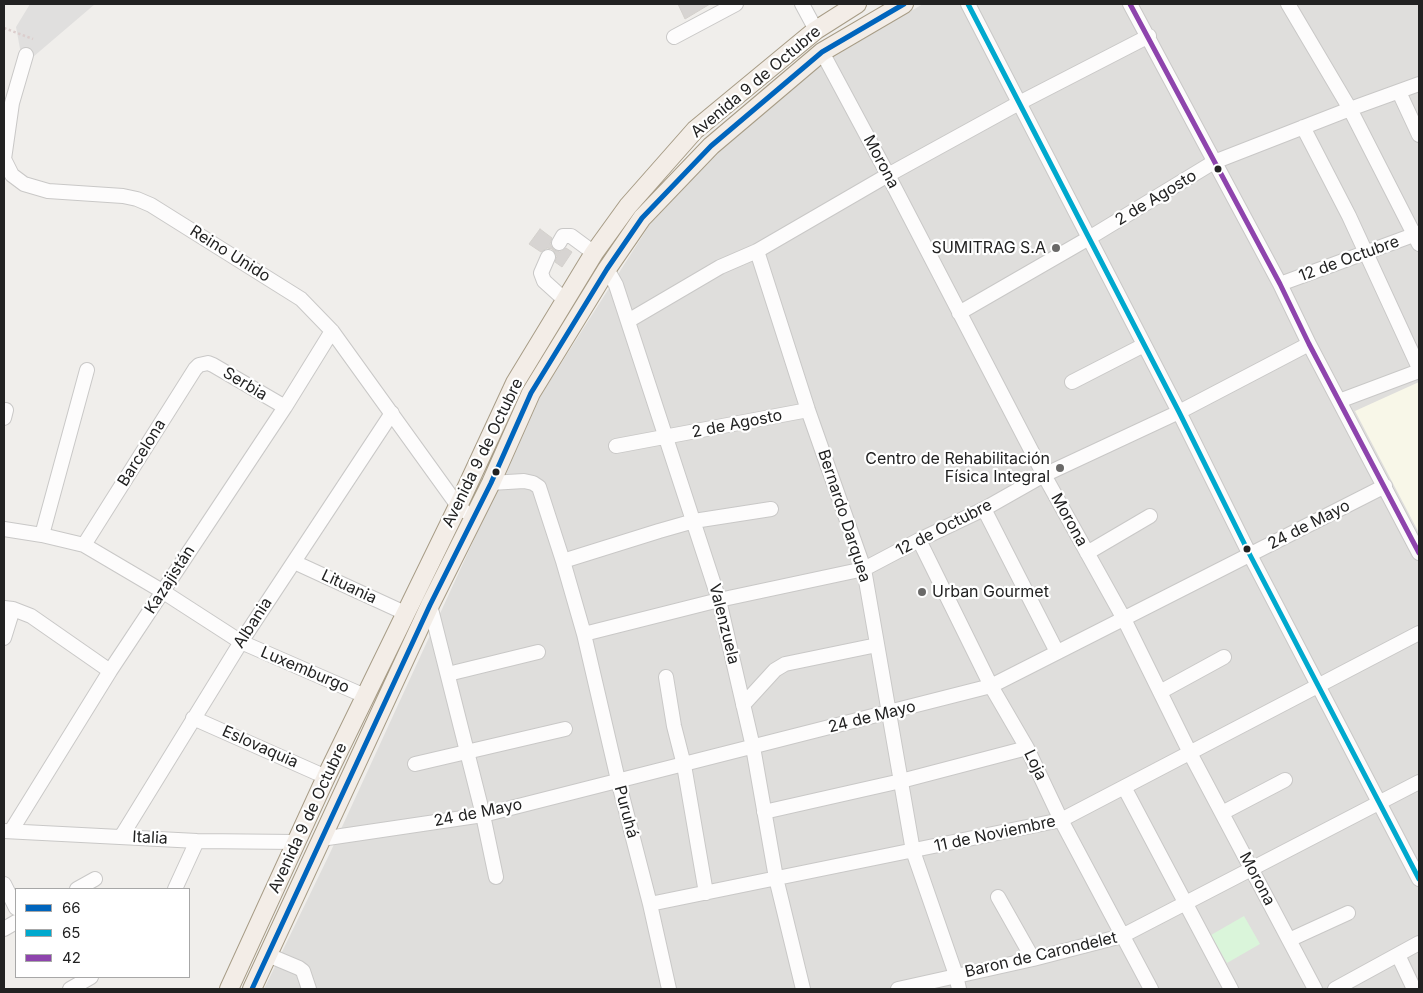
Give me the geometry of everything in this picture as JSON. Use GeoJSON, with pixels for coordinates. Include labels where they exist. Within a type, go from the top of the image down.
{"type":"FeatureCollection","features":[{"type":"Feature","properties":{"kind":"main road","name":"Avenida 9 de Octubre"},"geometry":{"type":"LineString","coordinates":[[229,989],[326,777],[458,506],[515,383],[594,253],[628,206],[696,130],[816,30],[857,4]]}},
{"type":"Feature","properties":{"kind":"main road","name":"Avenida 9 de Octubre"},"geometry":{"type":"LineString","coordinates":[[252,989],[430,605],[491,483],[531,393],[607,269],[642,218],[710,146],[822,52],[904,4]]}},
{"type":"Feature","properties":{"kind":"street"},"geometry":{"type":"LineString","coordinates":[[674,37],[736,4]]}},
{"type":"Feature","properties":{"kind":"street"},"geometry":{"type":"LineString","coordinates":[[802,4],[816,30]]}},
{"type":"Feature","properties":{"kind":"street"},"geometry":{"type":"LineString","coordinates":[[968,4],[1179,412],[1250,555],[1419,879]]}},
{"type":"Feature","properties":{"kind":"street"},"geometry":{"type":"LineString","coordinates":[[1130,4],[1149,36],[1280,284],[1309,344],[1419,553]]}},
{"type":"Feature","properties":{"kind":"street"},"geometry":{"type":"LineString","coordinates":[[1288,4],[1350,109],[1418,237]]}},
{"type":"Feature","properties":{"kind":"street"},"geometry":{"type":"LineString","coordinates":[[628,321],[720,267],[757,251],[888,175],[1019,103],[1149,36]]}},
{"type":"Feature","properties":{"kind":"street","name":"Morona"},"geometry":{"type":"LineString","coordinates":[[822,52],[1044,475],[1124,619],[1190,753],[1315,989]]}},
{"type":"Feature","properties":{"kind":"street","name":"Reino Unido"},"geometry":{"type":"LineString","coordinates":[[26,55],[12,103],[4,159],[12,175],[24,184],[48,191],[123,196],[151,205],[301,299],[332,331],[458,506],[473,518]]}},
{"type":"Feature","properties":{"kind":"street","name":"2 de Agosto"},"geometry":{"type":"LineString","coordinates":[[959,313],[1089,238],[1214,162],[1419,84]]}},
{"type":"Feature","properties":{"kind":"street"},"geometry":{"type":"LineString","coordinates":[[1399,92],[1419,135]]}},
{"type":"Feature","properties":{"kind":"street"},"geometry":{"type":"LineString","coordinates":[[1303,127],[1366,252],[1419,370],[1339,401]]}},
{"type":"Feature","properties":{"kind":"street"},"geometry":{"type":"LineString","coordinates":[[558,242],[564,236],[571,236],[594,253]]}},
{"type":"Feature","properties":{"kind":"street","name":"12 de Octubre"},"geometry":{"type":"LineString","coordinates":[[1280,284],[1366,252],[1418,237]]}},
{"type":"Feature","properties":{"kind":"street","name":"Bernardo Darquea"},"geometry":{"type":"LineString","coordinates":[[757,251],[808,410],[864,570],[912,851],[956,975],[959,989]]}},
{"type":"Feature","properties":{"kind":"street"},"geometry":{"type":"LineString","coordinates":[[548,257],[541,273],[544,281],[565,300]]}},
{"type":"Feature","properties":{"kind":"street","name":"Valenzuela"},"geometry":{"type":"LineString","coordinates":[[607,269],[616,285],[720,600],[753,747],[776,878],[803,989]]}},
{"type":"Feature","properties":{"kind":"street","name":"Kazajistán"},"geometry":{"type":"LineString","coordinates":[[8,831],[162,591],[285,407],[332,331]]}},
{"type":"Feature","properties":{"kind":"street","name":"12 de Octubre"},"geometry":{"type":"LineString","coordinates":[[584,634],[720,600],[864,570],[919,540],[984,509],[1044,475],[1179,412],[1309,344]]}},
{"type":"Feature","properties":{"kind":"street"},"geometry":{"type":"LineString","coordinates":[[1072,382],[1144,345]]}},
{"type":"Feature","properties":{"kind":"street","name":"Serbia"},"geometry":{"type":"LineString","coordinates":[[204,364],[213,365],[285,407]]}},
{"type":"Feature","properties":{"kind":"street","name":"Barcelona"},"geometry":{"type":"LineString","coordinates":[[84,545],[195,369],[204,364]]}},
{"type":"Feature","properties":{"kind":"street"},"geometry":{"type":"LineString","coordinates":[[42,535],[87,370]]}},
{"type":"Feature","properties":{"kind":"street","name":"2 de Agosto"},"geometry":{"type":"LineString","coordinates":[[616,446],[808,410]]}},
{"type":"Feature","properties":{"kind":"street","name":"Albania"},"geometry":{"type":"LineString","coordinates":[[122,837],[241,642],[392,413]]}},
{"type":"Feature","properties":{"kind":"street","name":"Puruhá"},"geometry":{"type":"LineString","coordinates":[[491,483],[524,480],[532,482],[539,487],[584,634],[669,989]]}},
{"type":"Feature","properties":{"kind":"street","name":"24 de Mayo"},"geometry":{"type":"LineString","coordinates":[[321,839],[483,815],[991,686],[1385,486]]}},
{"type":"Feature","properties":{"kind":"street"},"geometry":{"type":"LineString","coordinates":[[563,561],[694,522],[770,509]]}},
{"type":"Feature","properties":{"kind":"street"},"geometry":{"type":"LineString","coordinates":[[984,509],[1057,652]]}},
{"type":"Feature","properties":{"kind":"street"},"geometry":{"type":"LineString","coordinates":[[1087,553],[1150,516]]}},
{"type":"Feature","properties":{"kind":"street","name":"Luxemburgo"},"geometry":{"type":"LineString","coordinates":[[4,529],[42,535],[84,545],[162,591],[241,642],[365,696]]}},
{"type":"Feature","properties":{"kind":"street","name":"Loja"},"geometry":{"type":"LineString","coordinates":[[919,540],[991,686],[1028,748],[1061,820],[1151,989]]}},
{"type":"Feature","properties":{"kind":"street","name":"Lituania"},"geometry":{"type":"LineString","coordinates":[[294,562],[405,613]]}},
{"type":"Feature","properties":{"kind":"street"},"geometry":{"type":"LineString","coordinates":[[430,605],[483,815],[496,877]]}},
{"type":"Feature","properties":{"kind":"street"},"geometry":{"type":"LineString","coordinates":[[4,638],[8,608],[31,616],[110,671]]}},
{"type":"Feature","properties":{"kind":"street","name":"11 de Noviembre"},"geometry":{"type":"LineString","coordinates":[[650,904],[1061,820],[1419,633]]}},
{"type":"Feature","properties":{"kind":"street"},"geometry":{"type":"LineString","coordinates":[[743,705],[775,670],[785,664],[877,645]]}},
{"type":"Feature","properties":{"kind":"street"},"geometry":{"type":"LineString","coordinates":[[448,674],[538,652]]}},
{"type":"Feature","properties":{"kind":"street"},"geometry":{"type":"LineString","coordinates":[[1160,692],[1224,657]]}},
{"type":"Feature","properties":{"kind":"street"},"geometry":{"type":"LineString","coordinates":[[666,677],[674,726],[684,765],[706,893]]}},
{"type":"Feature","properties":{"kind":"street","name":"Eslovaquia"},"geometry":{"type":"LineString","coordinates":[[194,718],[326,777]]}},
{"type":"Feature","properties":{"kind":"street"},"geometry":{"type":"LineString","coordinates":[[415,764],[565,729]]}},
{"type":"Feature","properties":{"kind":"street"},"geometry":{"type":"LineString","coordinates":[[764,812],[901,781],[1028,748]]}},
{"type":"Feature","properties":{"kind":"street"},"geometry":{"type":"LineString","coordinates":[[1222,813],[1285,780]]}},
{"type":"Feature","properties":{"kind":"street","name":"Baron de Carondelet"},"geometry":{"type":"LineString","coordinates":[[898,989],[1033,959],[1122,936],[1419,782]]}},
{"type":"Feature","properties":{"kind":"street"},"geometry":{"type":"LineString","coordinates":[[1124,787],[1231,989]]}},
{"type":"Feature","properties":{"kind":"street","name":"Italia"},"geometry":{"type":"LineString","coordinates":[[8,831],[197,841],[296,842]]}},
{"type":"Feature","properties":{"kind":"street"},"geometry":{"type":"LineString","coordinates":[[175,888],[197,841]]}},
{"type":"Feature","properties":{"kind":"street"},"geometry":{"type":"LineString","coordinates":[[79,888],[95,879]]}},
{"type":"Feature","properties":{"kind":"street"},"geometry":{"type":"LineString","coordinates":[[4,884],[15,906]]}},
{"type":"Feature","properties":{"kind":"street"},"geometry":{"type":"LineString","coordinates":[[998,897],[1033,959]]}},
{"type":"Feature","properties":{"kind":"street"},"geometry":{"type":"LineString","coordinates":[[1289,940],[1348,913]]}},
{"type":"Feature","properties":{"kind":"street"},"geometry":{"type":"LineString","coordinates":[[4,929],[15,923]]}},
{"type":"Feature","properties":{"kind":"street"},"geometry":{"type":"LineString","coordinates":[[1335,989],[1419,944]]}},
{"type":"Feature","properties":{"kind":"street"},"geometry":{"type":"LineString","coordinates":[[268,955],[304,971],[309,989]]}},
{"type":"Feature","properties":{"kind":"street"},"geometry":{"type":"LineString","coordinates":[[1398,955],[1414,989]]}},
{"type":"Feature","properties":{"kind":"street"},"geometry":{"type":"LineString","coordinates":[[70,989],[89,978]]}},
{"type":"Feature","properties":{"kind":"path"},"geometry":{"type":"LineString","coordinates":[[4,28],[33,39]]}},
{"type":"Feature","properties":{"kind":"shaded area"},"geometry":{"type":"Polygon","coordinates":[[[30,4],[95,4],[33,57],[21,54],[16,27],[30,4]]]}},
{"type":"Feature","properties":{"kind":"shaded area"},"geometry":{"type":"Polygon","coordinates":[[[923,4],[1419,4],[1419,989],[264,989],[330,853],[539,398],[650,224],[717,153],[828,60],[923,4]]]}},
{"type":"Feature","properties":{"kind":"shaded area"},"geometry":{"type":"Polygon","coordinates":[[[1419,382],[1419,533],[1355,411],[1419,382]]]}},
{"type":"Feature","properties":{"kind":"green space"},"geometry":{"type":"Polygon","coordinates":[[[1244,916],[1260,944],[1227,963],[1211,935],[1244,916]]]}},
{"type":"Feature","properties":{"kind":"building"},"geometry":{"type":"Polygon","coordinates":[[[678,4],[710,4],[685,19],[678,4]]]}},
{"type":"Feature","properties":{"kind":"building"},"geometry":{"type":"Polygon","coordinates":[[[540,229],[552,238],[550,244],[554,250],[560,252],[566,248],[572,252],[562,267],[555,262],[557,256],[552,249],[547,248],[541,252],[529,244],[540,229]]]}},
{"type":"Feature","properties":{"kind":"transit line","name":"66"},"geometry":{"type":"LineString","coordinates":[[252,989],[430,605],[491,483],[531,393],[607,269],[642,218],[711,146],[822,52],[904,4]]}},
{"type":"Feature","properties":{"kind":"transit line","name":"65"},"geometry":{"type":"LineString","coordinates":[[968,4],[1179,412],[1250,555],[1419,879]]}},
{"type":"Feature","properties":{"kind":"transit line","name":"42"},"geometry":{"type":"LineString","coordinates":[[1130,4],[1280,284],[1309,344],[1419,553]]}},
{"type":"Feature","properties":{"kind":"place","name":"SUMITRAG S.A"},"geometry":{"type":"Point","coordinates":[1056,248]}},
{"type":"Feature","properties":{"kind":"place","name":"Centro de Rehabilitación Física Integral"},"geometry":{"type":"Point","coordinates":[1060,468]}},
{"type":"Feature","properties":{"kind":"place","name":"Urban Gourmet"},"geometry":{"type":"Point","coordinates":[922,592]}}]}
